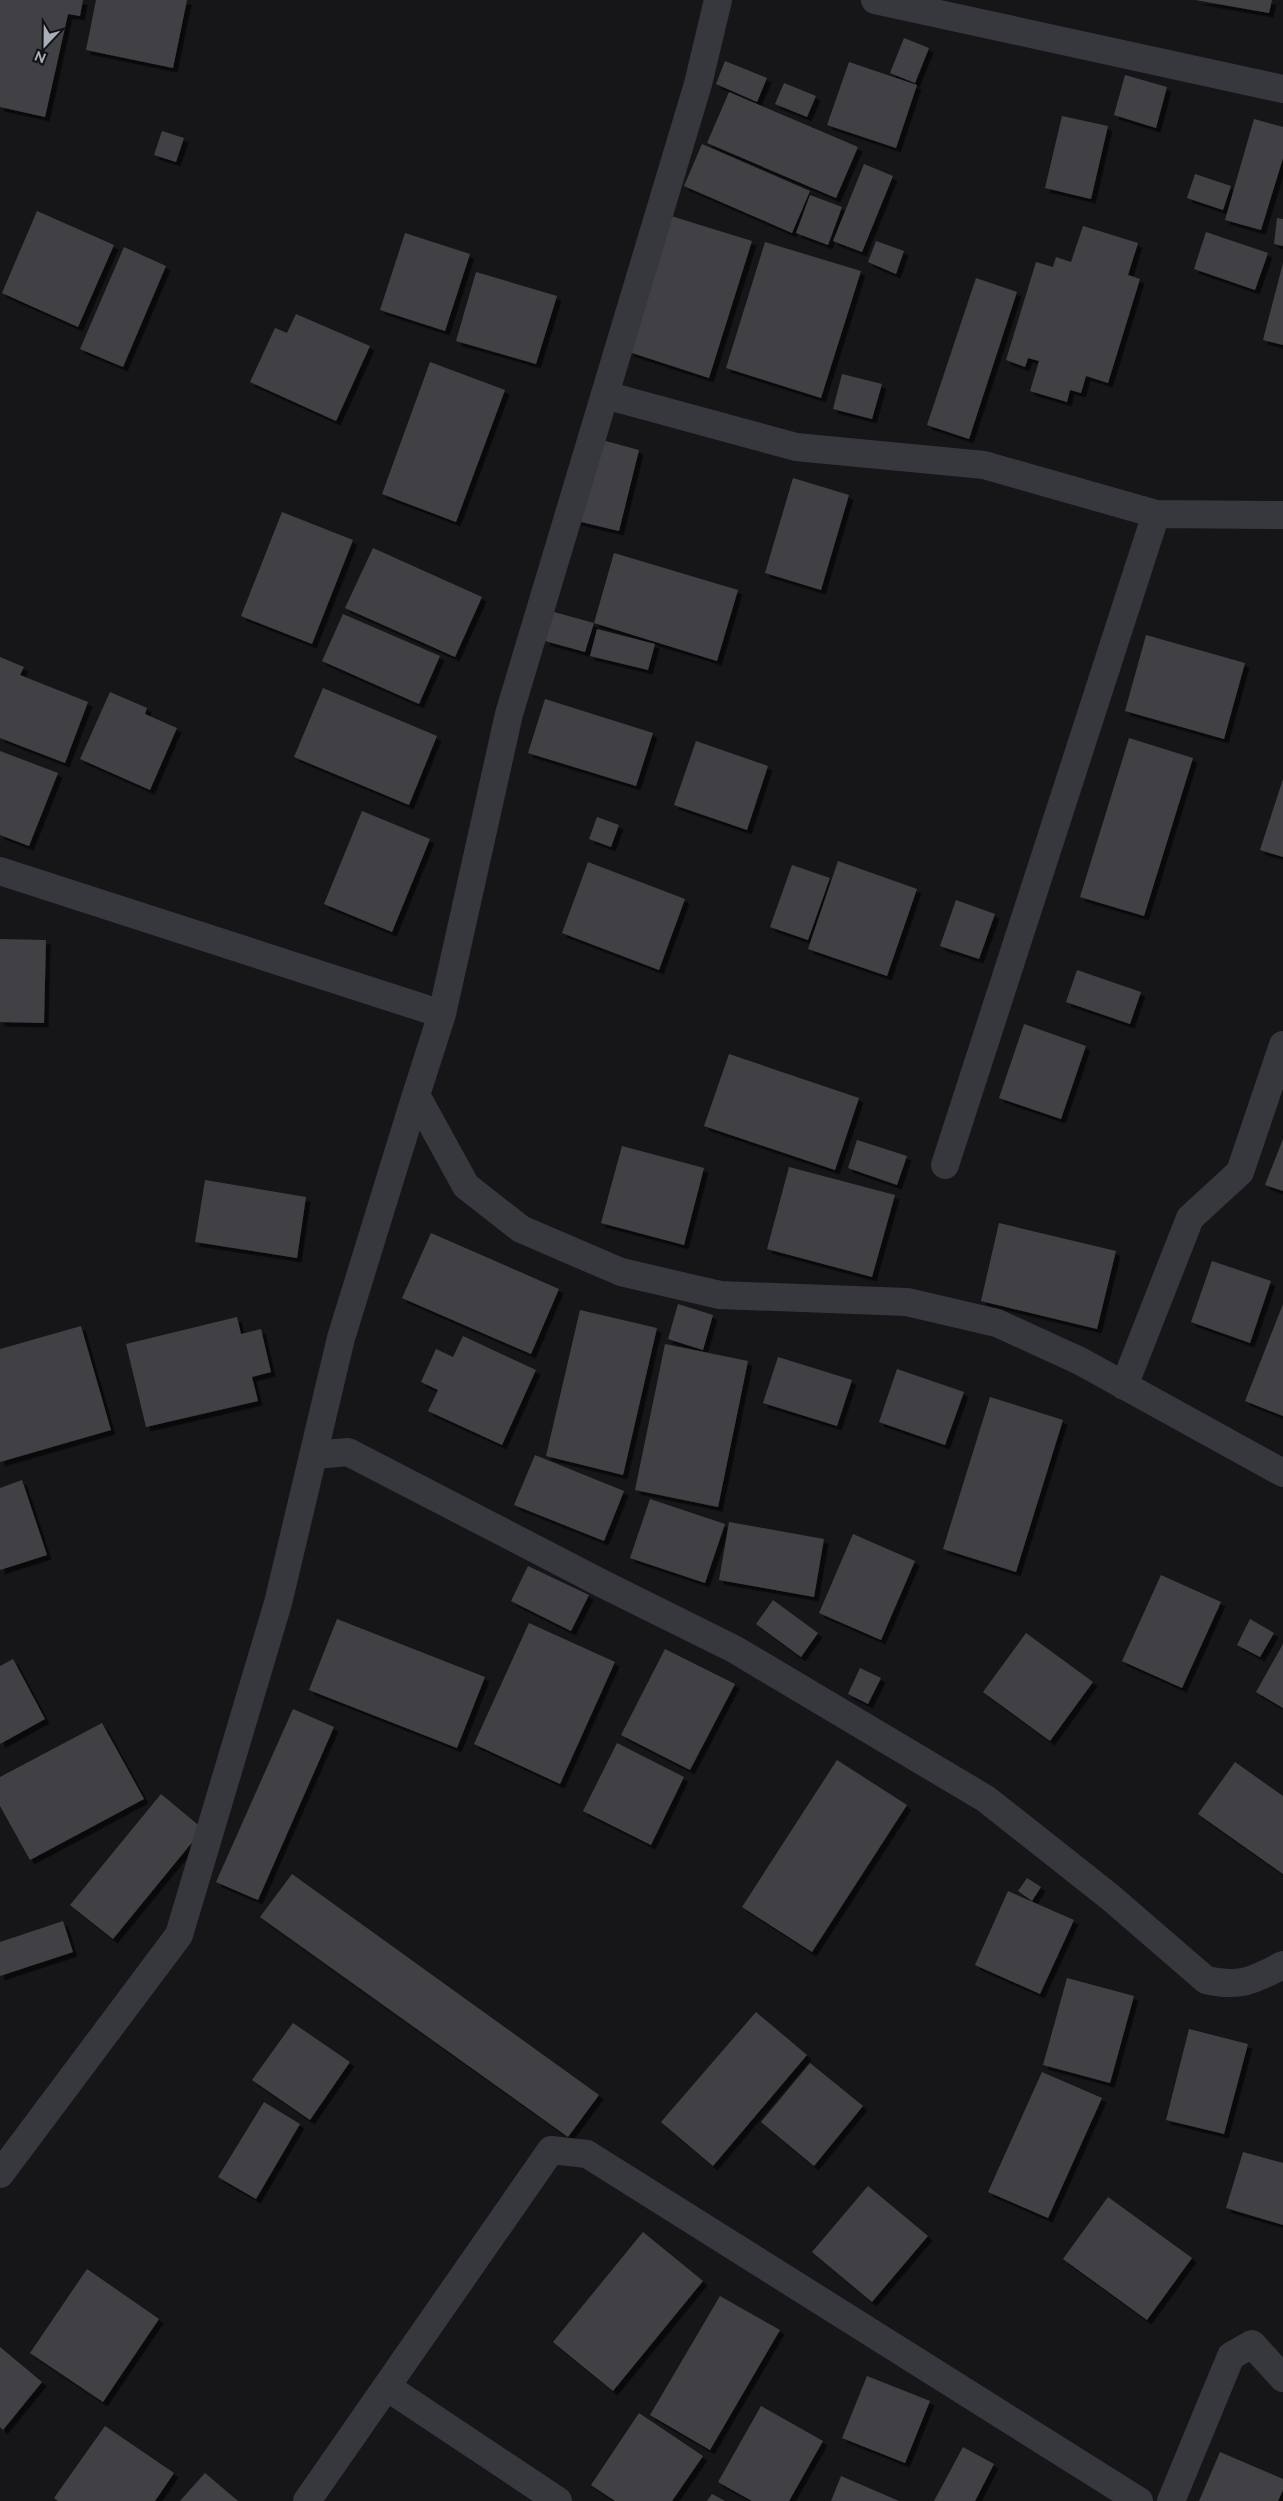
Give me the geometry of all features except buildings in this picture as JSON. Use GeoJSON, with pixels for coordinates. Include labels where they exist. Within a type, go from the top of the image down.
{"type":"FeatureCollection","features":[{"type":"Feature","properties":{"kind":"street"},"geometry":{"type":"LineString","coordinates":[[0,2174],[179,1935],[278,1603],[315,1455],[341,1338],[442,1014],[509,714],[698,84],[718,0]]}},
{"type":"Feature","properties":{"kind":"street"},"geometry":{"type":"LineString","coordinates":[[875,0],[1283,88]]}},
{"type":"Feature","properties":{"kind":"street"},"geometry":{"type":"LineString","coordinates":[[604,395],[796,447],[984,466],[1156,514],[1283,515]]}},
{"type":"Feature","properties":{"kind":"street"},"geometry":{"type":"LineString","coordinates":[[945,1165],[1156,514]]}},
{"type":"Feature","properties":{"kind":"street"},"geometry":{"type":"LineString","coordinates":[[0,871],[442,1014]]}},
{"type":"Feature","properties":{"kind":"street"},"geometry":{"type":"LineString","coordinates":[[1124,1386],[1190,1218],[1240,1172],[1283,1045]]}},
{"type":"Feature","properties":{"kind":"street"},"geometry":{"type":"LineString","coordinates":[[416,1095],[466,1186],[521,1229],[621,1272],[720,1295],[907,1302],[997,1324],[1080,1361],[1283,1473]]}},
{"type":"Feature","properties":{"kind":"street"},"geometry":{"type":"LineString","coordinates":[[315,1455],[348,1452],[743,1654],[986,1799],[1166,1943],[1187,1966],[1206,1980],[1226,1985],[1255,1980],[1283,1965]]}},
{"type":"Feature","properties":{"kind":"street"},"geometry":{"type":"LineString","coordinates":[[307,2501],[551,2150],[587,2154],[1139,2501]]}},
{"type":"Feature","properties":{"kind":"street"},"geometry":{"type":"LineString","coordinates":[[1171,2501],[1231,2356],[1252,2344],[1283,2378]]}},
{"type":"Feature","properties":{"kind":"street"},"geometry":{"type":"LineString","coordinates":[[387,2387],[558,2501]]}}]}
